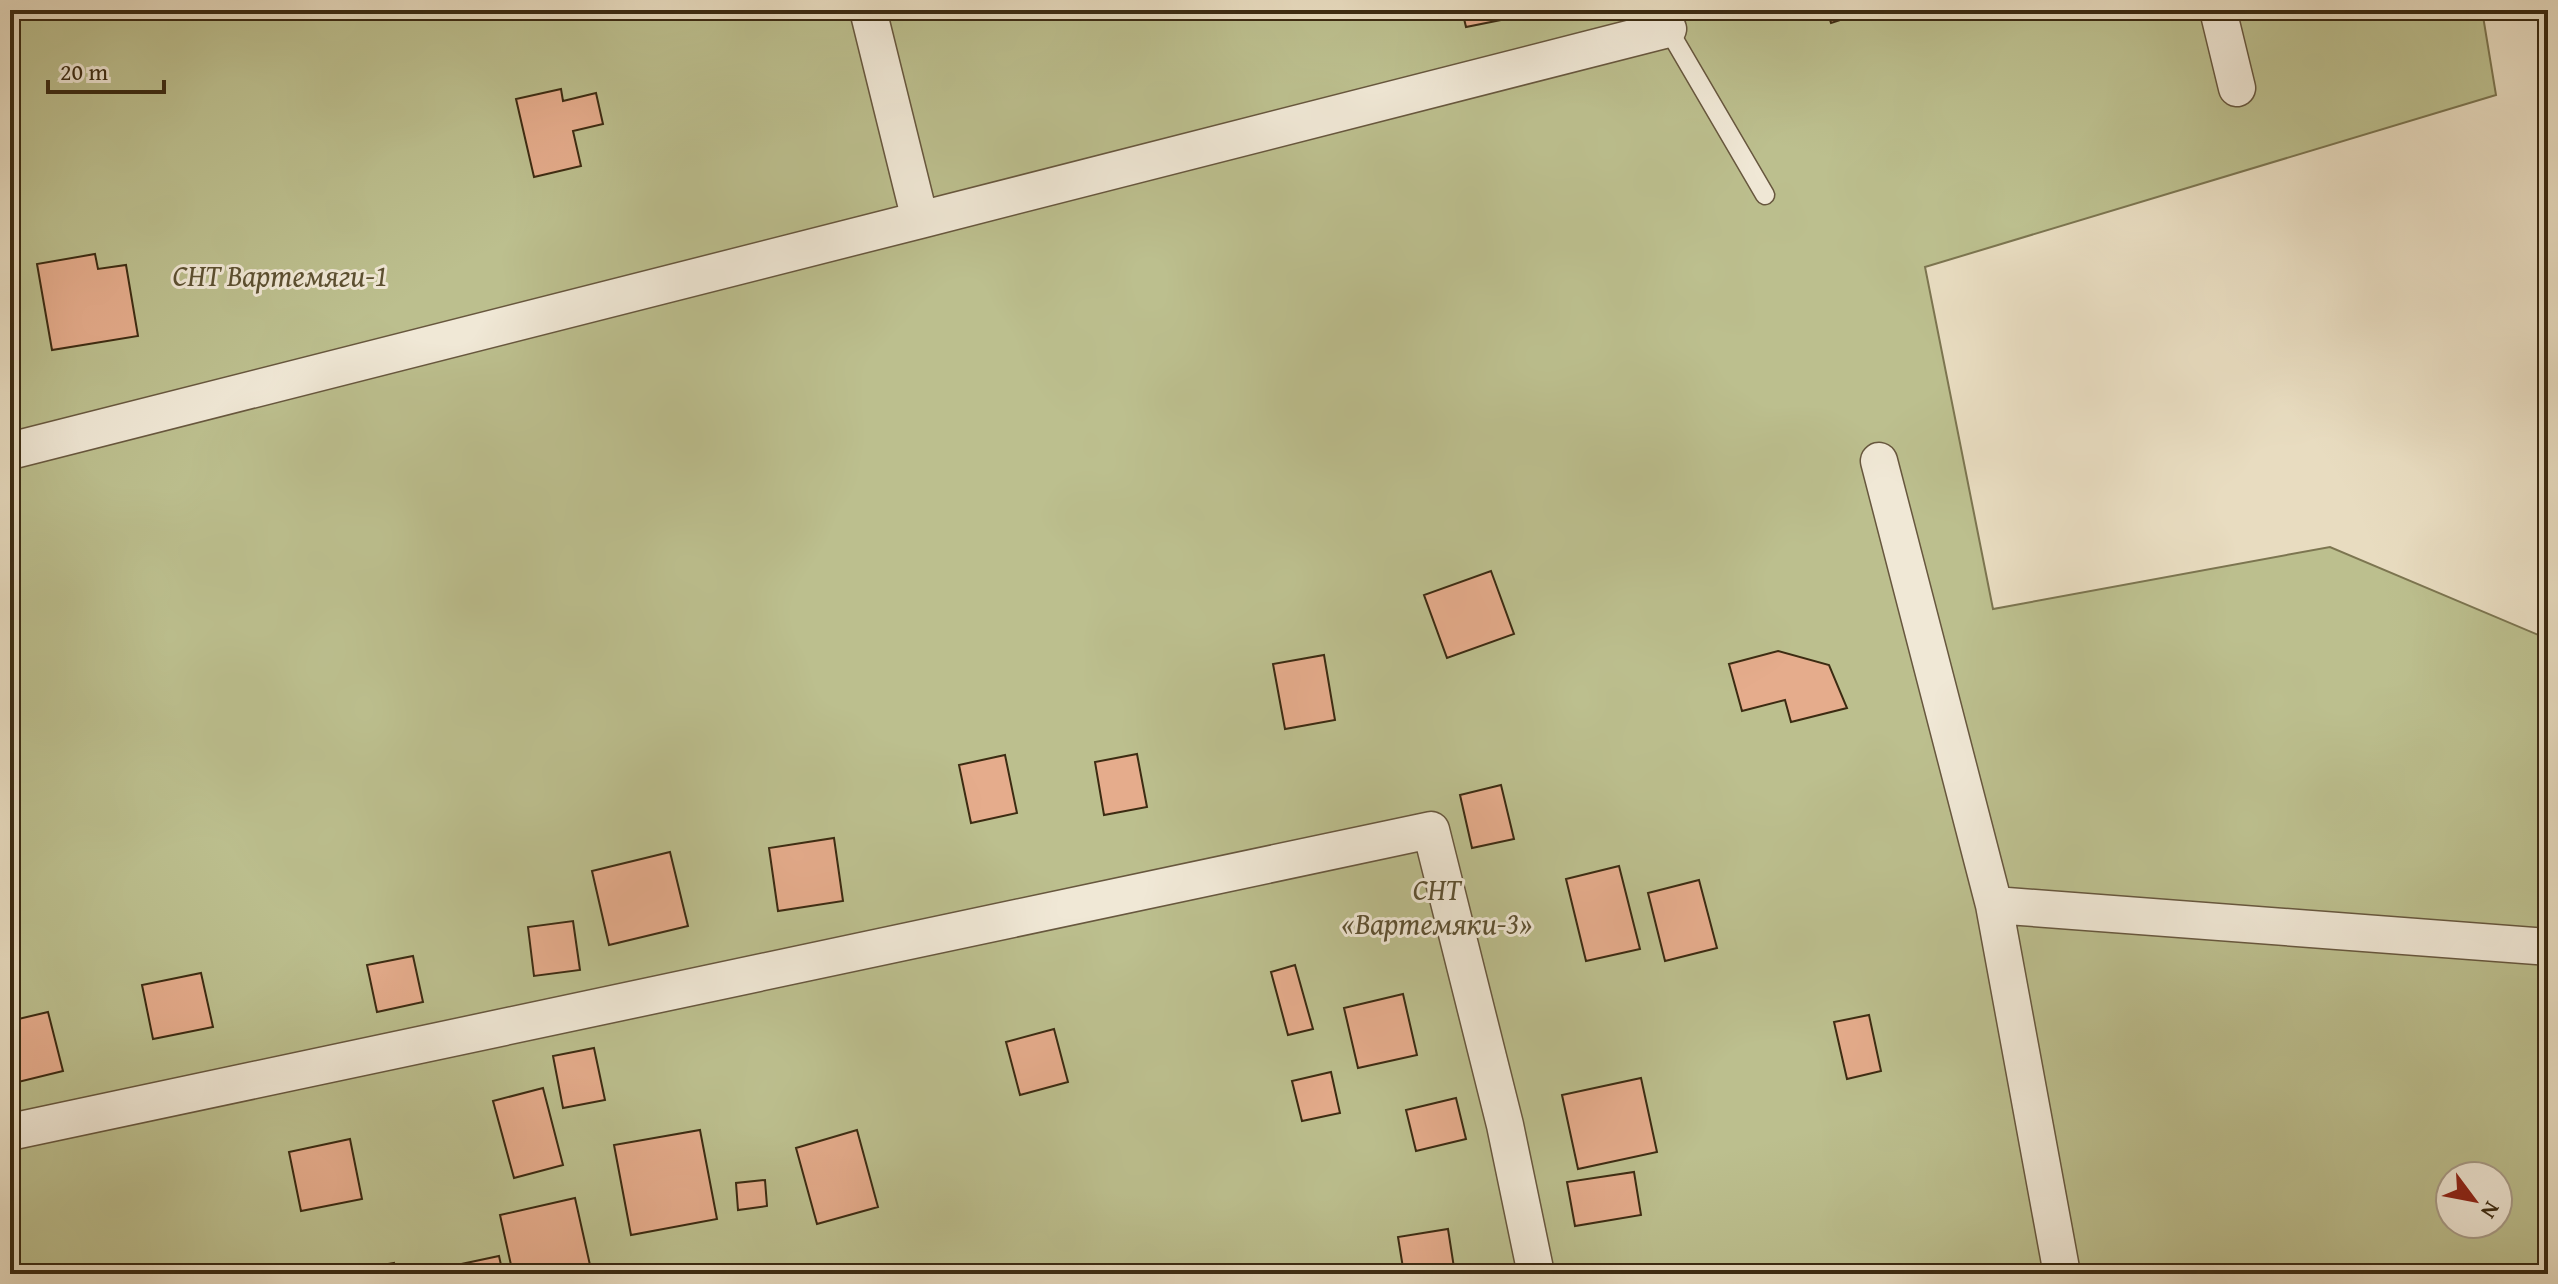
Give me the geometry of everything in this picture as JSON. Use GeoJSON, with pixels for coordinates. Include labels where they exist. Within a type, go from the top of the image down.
{"type":"FeatureCollection","features":[{"type":"Feature","properties":{"kind":"street"},"geometry":{"type":"LineString","coordinates":[[868,10],[920,220]]}},
{"type":"Feature","properties":{"kind":"street"},"geometry":{"type":"LineString","coordinates":[[2218,10],[2237,88]]}},
{"type":"Feature","properties":{"kind":"street"},"geometry":{"type":"LineString","coordinates":[[10,451],[1668,29]]}},
{"type":"Feature","properties":{"kind":"street"},"geometry":{"type":"LineString","coordinates":[[1879,461],[1994,905],[2062,1274]]}},
{"type":"Feature","properties":{"kind":"street"},"geometry":{"type":"LineString","coordinates":[[10,1132],[1431,830],[1505,1125],[1536,1274]]}},
{"type":"Feature","properties":{"kind":"street"},"geometry":{"type":"LineString","coordinates":[[1994,905],[2548,947]]}},
{"type":"Feature","properties":{"kind":"lane"},"geometry":{"type":"LineString","coordinates":[[1668,29],[1765,195]]}},
{"type":"Feature","properties":{"kind":"green space"},"geometry":{"type":"Polygon","coordinates":[[[10,10],[2482,10],[2496,95],[1925,267],[1993,609],[2330,547],[2548,639],[2548,1274],[10,1274],[10,10]]]}},
{"type":"Feature","properties":{"kind":"building"},"geometry":{"type":"Polygon","coordinates":[[[1462,10],[1525,10],[1526,15],[1466,27],[1462,10]]]}},
{"type":"Feature","properties":{"kind":"building"},"geometry":{"type":"Polygon","coordinates":[[[1827,10],[1871,10],[1831,23],[1827,10]]]}},
{"type":"Feature","properties":{"kind":"building"},"geometry":{"type":"Polygon","coordinates":[[[561,89],[563,101],[596,93],[603,124],[573,131],[581,166],[534,177],[516,99],[561,89]]]}},
{"type":"Feature","properties":{"kind":"building"},"geometry":{"type":"Polygon","coordinates":[[[95,254],[98,269],[126,265],[138,336],[52,350],[37,264],[95,254]]]}},
{"type":"Feature","properties":{"kind":"building"},"geometry":{"type":"Polygon","coordinates":[[[1491,571],[1514,634],[1447,658],[1424,595],[1491,571]]]}},
{"type":"Feature","properties":{"kind":"building"},"geometry":{"type":"Polygon","coordinates":[[[1778,651],[1829,665],[1847,708],[1791,722],[1785,700],[1742,711],[1729,664],[1778,651]]]}},
{"type":"Feature","properties":{"kind":"building"},"geometry":{"type":"Polygon","coordinates":[[[1324,655],[1335,720],[1285,729],[1273,664],[1324,655]]]}},
{"type":"Feature","properties":{"kind":"building"},"geometry":{"type":"Polygon","coordinates":[[[1137,754],[1147,807],[1104,815],[1095,762],[1137,754]]]}},
{"type":"Feature","properties":{"kind":"building"},"geometry":{"type":"Polygon","coordinates":[[[1005,755],[1017,813],[971,823],[959,765],[1005,755]]]}},
{"type":"Feature","properties":{"kind":"building"},"geometry":{"type":"Polygon","coordinates":[[[1501,785],[1514,839],[1472,848],[1460,795],[1501,785]]]}},
{"type":"Feature","properties":{"kind":"building"},"geometry":{"type":"Polygon","coordinates":[[[834,838],[843,901],[778,911],[769,848],[834,838]]]}},
{"type":"Feature","properties":{"kind":"building"},"geometry":{"type":"Polygon","coordinates":[[[670,852],[688,926],[609,945],[592,871],[670,852]]]}},
{"type":"Feature","properties":{"kind":"building"},"geometry":{"type":"Polygon","coordinates":[[[1619,866],[1640,949],[1586,961],[1566,879],[1619,866]]]}},
{"type":"Feature","properties":{"kind":"building"},"geometry":{"type":"Polygon","coordinates":[[[1699,880],[1717,948],[1665,961],[1648,893],[1699,880]]]}},
{"type":"Feature","properties":{"kind":"building"},"geometry":{"type":"Polygon","coordinates":[[[573,921],[580,970],[534,976],[528,927],[573,921]]]}},
{"type":"Feature","properties":{"kind":"building"},"geometry":{"type":"Polygon","coordinates":[[[413,956],[423,1002],[377,1012],[367,965],[413,956]]]}},
{"type":"Feature","properties":{"kind":"building"},"geometry":{"type":"Polygon","coordinates":[[[1295,965],[1313,1029],[1288,1035],[1271,972],[1295,965]]]}},
{"type":"Feature","properties":{"kind":"building"},"geometry":{"type":"Polygon","coordinates":[[[201,973],[213,1027],[153,1039],[142,985],[201,973]]]}},
{"type":"Feature","properties":{"kind":"building"},"geometry":{"type":"Polygon","coordinates":[[[1403,994],[1417,1055],[1358,1068],[1344,1008],[1403,994]]]}},
{"type":"Feature","properties":{"kind":"building"},"geometry":{"type":"Polygon","coordinates":[[[48,1012],[63,1071],[10,1084],[10,1021],[48,1012]]]}},
{"type":"Feature","properties":{"kind":"building"},"geometry":{"type":"Polygon","coordinates":[[[1869,1015],[1881,1071],[1847,1079],[1834,1022],[1869,1015]]]}},
{"type":"Feature","properties":{"kind":"building"},"geometry":{"type":"Polygon","coordinates":[[[1054,1029],[1068,1082],[1020,1095],[1006,1042],[1054,1029]]]}},
{"type":"Feature","properties":{"kind":"building"},"geometry":{"type":"Polygon","coordinates":[[[594,1048],[605,1100],[563,1108],[553,1056],[594,1048]]]}},
{"type":"Feature","properties":{"kind":"building"},"geometry":{"type":"Polygon","coordinates":[[[1331,1072],[1340,1113],[1302,1121],[1292,1081],[1331,1072]]]}},
{"type":"Feature","properties":{"kind":"building"},"geometry":{"type":"Polygon","coordinates":[[[1641,1078],[1657,1152],[1578,1169],[1562,1095],[1641,1078]]]}},
{"type":"Feature","properties":{"kind":"building"},"geometry":{"type":"Polygon","coordinates":[[[543,1088],[563,1165],[514,1178],[493,1101],[543,1088]]]}},
{"type":"Feature","properties":{"kind":"building"},"geometry":{"type":"Polygon","coordinates":[[[1456,1098],[1466,1139],[1416,1151],[1406,1110],[1456,1098]]]}},
{"type":"Feature","properties":{"kind":"building"},"geometry":{"type":"Polygon","coordinates":[[[700,1130],[717,1219],[631,1235],[614,1145],[700,1130]]]}},
{"type":"Feature","properties":{"kind":"building"},"geometry":{"type":"Polygon","coordinates":[[[857,1130],[878,1207],[817,1224],[796,1148],[857,1130]]]}},
{"type":"Feature","properties":{"kind":"building"},"geometry":{"type":"Polygon","coordinates":[[[350,1139],[362,1199],[301,1211],[289,1152],[350,1139]]]}},
{"type":"Feature","properties":{"kind":"building"},"geometry":{"type":"Polygon","coordinates":[[[1634,1172],[1641,1215],[1575,1226],[1567,1182],[1634,1172]]]}},
{"type":"Feature","properties":{"kind":"building"},"geometry":{"type":"Polygon","coordinates":[[[765,1180],[767,1206],[738,1210],[736,1183],[765,1180]]]}},
{"type":"Feature","properties":{"kind":"building"},"geometry":{"type":"Polygon","coordinates":[[[575,1198],[592,1274],[513,1274],[500,1215],[575,1198]]]}},
{"type":"Feature","properties":{"kind":"building"},"geometry":{"type":"Polygon","coordinates":[[[1448,1229],[1455,1274],[1404,1274],[1398,1237],[1448,1229]]]}},
{"type":"Feature","properties":{"kind":"building"},"geometry":{"type":"Polygon","coordinates":[[[499,1256],[503,1274],[434,1274],[433,1270],[499,1256]]]}},
{"type":"Feature","properties":{"kind":"building"},"geometry":{"type":"Polygon","coordinates":[[[394,1263],[396,1274],[361,1274],[360,1269],[394,1263]]]}},
{"type":"Feature","properties":{"kind":"park label","name":"СНТ Вартемяги-1"},"geometry":{"type":"Point","coordinates":[280,276]}},
{"type":"Feature","properties":{"kind":"park label","name":"СНТ «Вартемяки-3»"},"geometry":{"type":"Point","coordinates":[1437,907]}}]}
